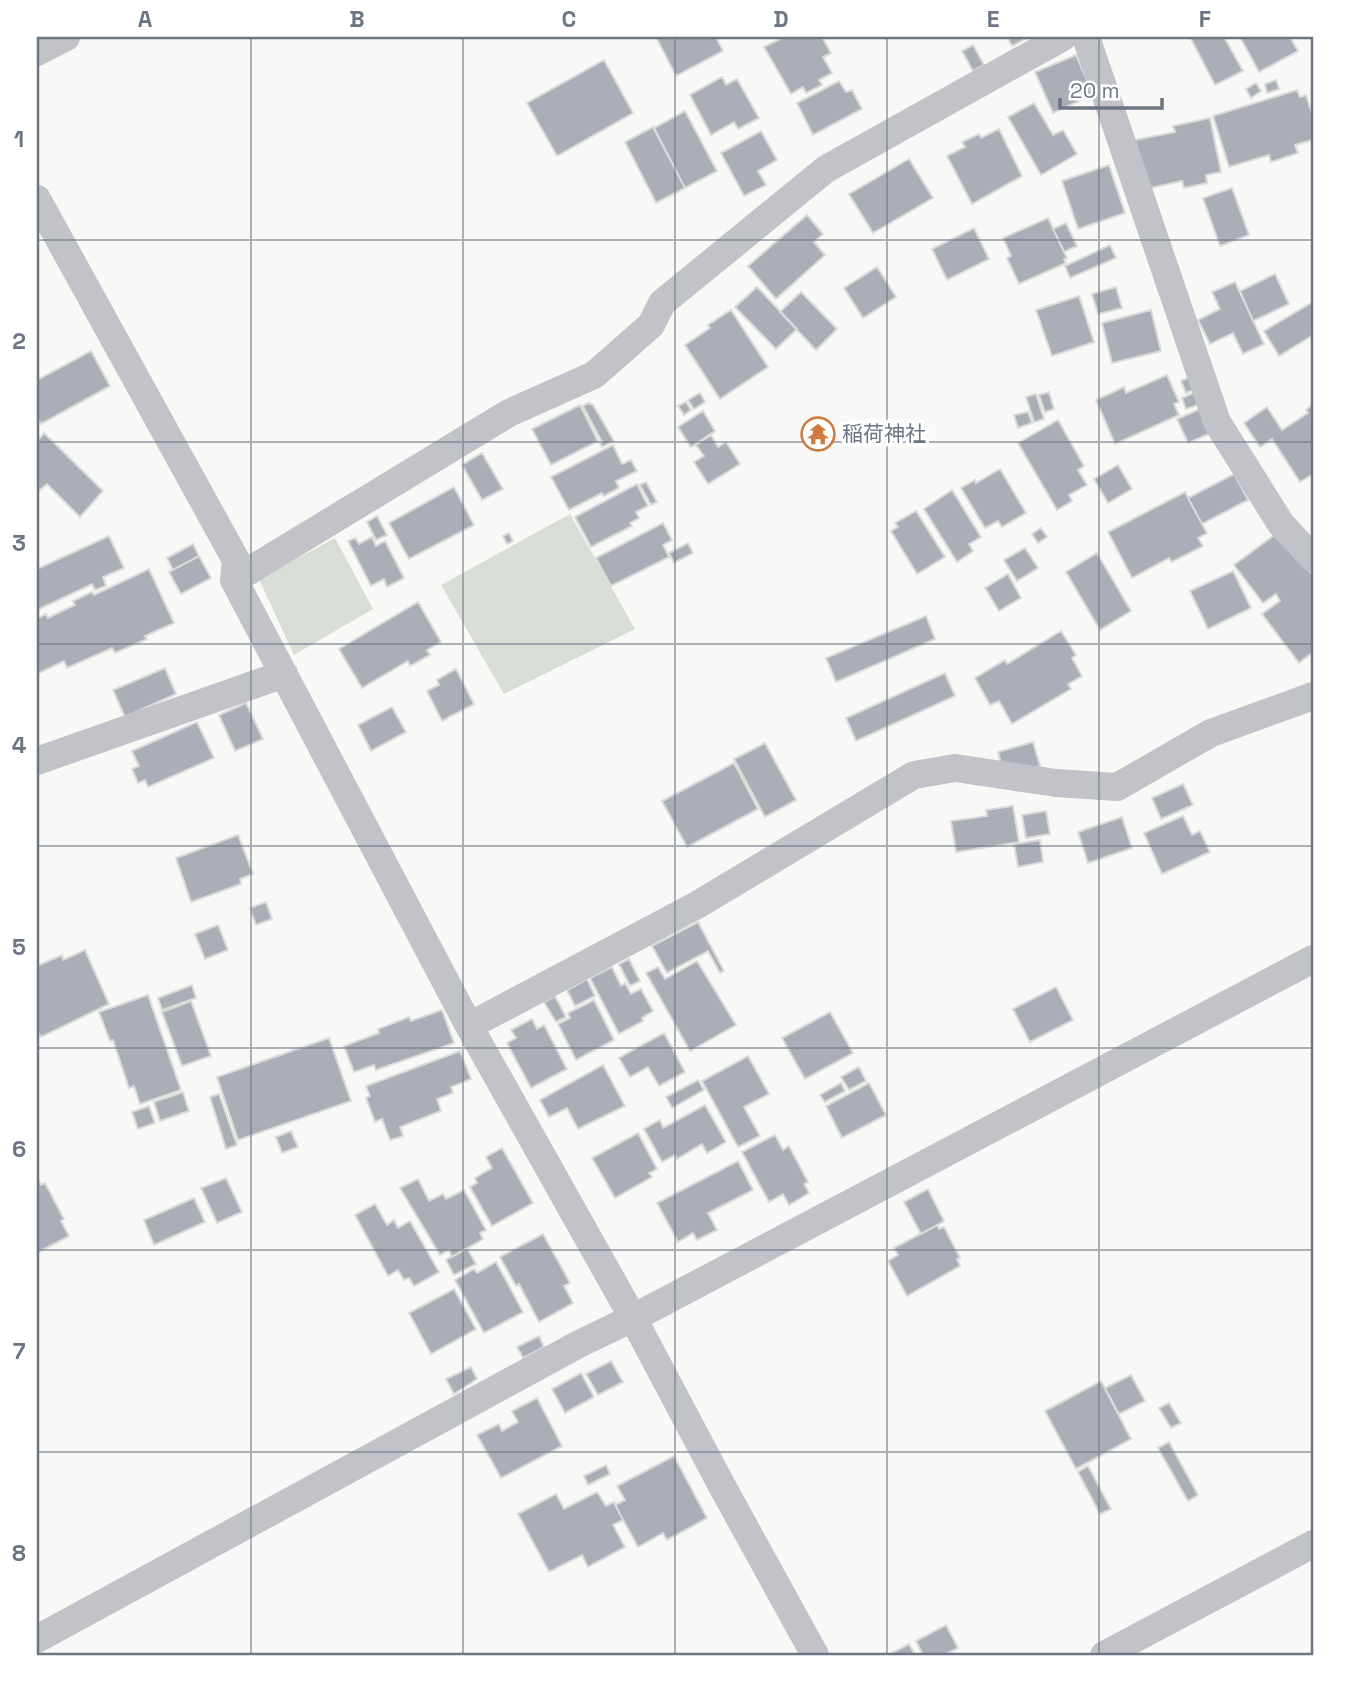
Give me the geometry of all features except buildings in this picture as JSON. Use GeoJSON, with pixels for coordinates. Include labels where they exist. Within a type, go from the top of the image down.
{"type":"FeatureCollection","features":[{"type":"Feature","properties":{"kind":"street"},"geometry":{"type":"LineString","coordinates":[[37,52],[66,37]]}},
{"type":"Feature","properties":{"kind":"street"},"geometry":{"type":"LineString","coordinates":[[234,580],[509,413],[594,375],[652,326],[662,303],[825,169],[1063,37]]}},
{"type":"Feature","properties":{"kind":"street"},"geometry":{"type":"LineString","coordinates":[[1086,37],[1217,422],[1281,524],[1313,558]]}},
{"type":"Feature","properties":{"kind":"street"},"geometry":{"type":"LineString","coordinates":[[37,199],[236,560],[234,580],[470,1026],[634,1318],[815,1655]]}},
{"type":"Feature","properties":{"kind":"street"},"geometry":{"type":"LineString","coordinates":[[37,761],[284,674]]}},
{"type":"Feature","properties":{"kind":"street"},"geometry":{"type":"LineString","coordinates":[[470,1026],[709,899],[914,775],[956,768],[1056,783],[1116,788],[1211,733],[1313,696]]}},
{"type":"Feature","properties":{"kind":"street"},"geometry":{"type":"LineString","coordinates":[[37,1639],[579,1344],[634,1318],[1313,959]]}},
{"type":"Feature","properties":{"kind":"street"},"geometry":{"type":"LineString","coordinates":[[1104,1655],[1313,1544]]}},
{"type":"Feature","properties":{"kind":"shaded area"},"geometry":{"type":"Polygon","coordinates":[[[570,514],[635,629],[504,694],[441,585],[570,514]]]}},
{"type":"Feature","properties":{"kind":"shaded area"},"geometry":{"type":"Polygon","coordinates":[[[335,538],[373,609],[294,655],[259,579],[335,538]]]}},
{"type":"Feature","properties":{"kind":"place","name":"稲荷神社"},"geometry":{"type":"Point","coordinates":[818,434]}}]}
